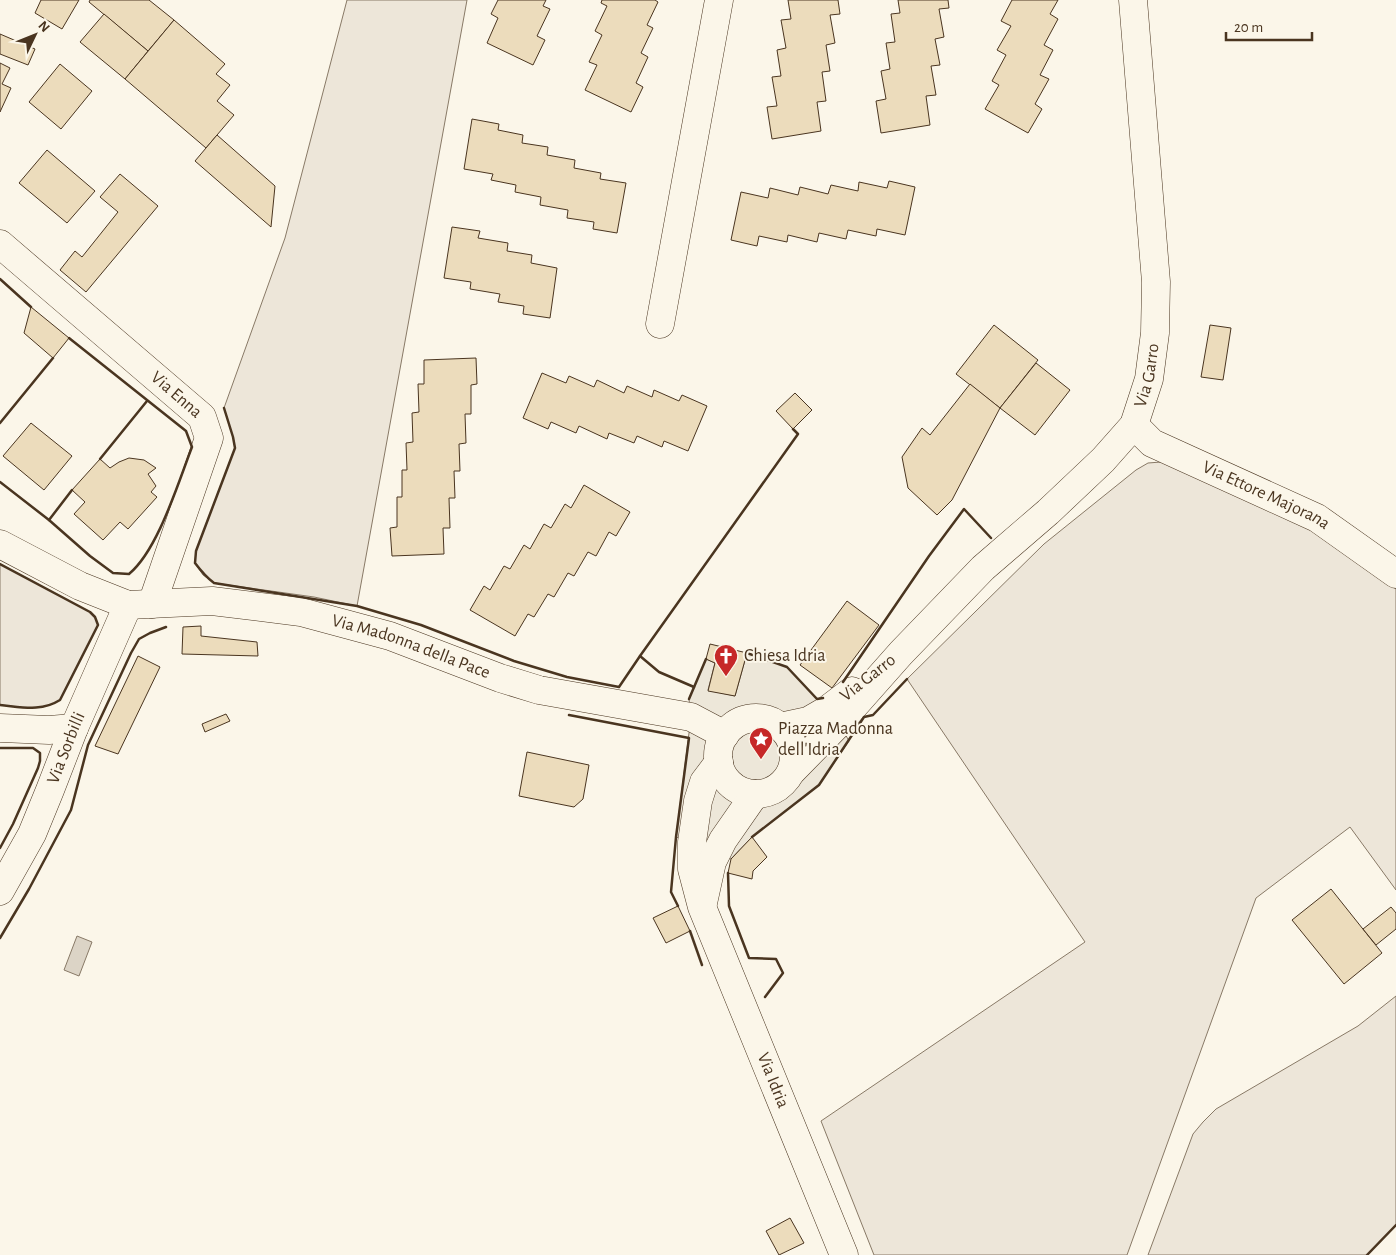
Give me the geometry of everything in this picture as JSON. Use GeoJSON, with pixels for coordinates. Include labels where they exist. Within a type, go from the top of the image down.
{"type":"FeatureCollection","features":[{"type":"Feature","properties":{"kind":"street"},"geometry":{"type":"LineString","coordinates":[[660,324],[719,0]]}},
{"type":"Feature","properties":{"kind":"street","name":"Via Garro"},"geometry":{"type":"LineString","coordinates":[[791,772],[983,568],[1048,512],[1103,460],[1134,425],[1149,379],[1155,333],[1156,282],[1133,0]]}},
{"type":"Feature","properties":{"kind":"street","name":"Via Enna"},"geometry":{"type":"LineString","coordinates":[[0,244],[202,417],[209,438],[140,604]]}},
{"type":"Feature","properties":{"kind":"street","name":"Via Ettore Majorana"},"geometry":{"type":"LineString","coordinates":[[1134,425],[1152,443],[1317,518],[1396,574]]}},
{"type":"Feature","properties":{"kind":"street"},"geometry":{"type":"LineString","coordinates":[[0,544],[80,586],[140,604]]}},
{"type":"Feature","properties":{"kind":"street","name":"Via Madonna della Pace"},"geometry":{"type":"LineString","coordinates":[[140,604],[212,601],[301,612],[390,636],[500,678],[539,690],[691,717],[725,735]]}},
{"type":"Feature","properties":{"kind":"street","name":"Via Sorbilli"},"geometry":{"type":"LineString","coordinates":[[0,891],[32,834],[74,728],[140,604]]}},
{"type":"Feature","properties":{"kind":"street","name":"Via Garro"},"geometry":{"type":"LineString","coordinates":[[780,727],[808,721],[827,710],[901,653]]}},
{"type":"Feature","properties":{"kind":"street"},"geometry":{"type":"LineString","coordinates":[[757,718],[770,720],[780,727],[788,736],[793,748],[794,760],[791,772],[782,784],[769,792],[755,794],[742,791],[731,785],[723,775],[719,762],[720,743],[725,735],[734,725],[744,720],[757,718]]}},
{"type":"Feature","properties":{"kind":"street"},"geometry":{"type":"LineString","coordinates":[[0,728],[49,730],[74,728]]}},
{"type":"Feature","properties":{"kind":"street","name":"Via Idria"},"geometry":{"type":"LineString","coordinates":[[719,762],[704,782],[698,801],[692,842],[692,870],[702,907],[844,1255]]}},
{"type":"Feature","properties":{"kind":"street"},"geometry":{"type":"LineString","coordinates":[[702,907],[712,862],[723,840],[755,794]]}},
{"type":"Feature","properties":{"kind":"shaded area"},"geometry":{"type":"Polygon","coordinates":[[[347,0],[467,0],[357,606],[314,597],[214,583],[203,575],[195,563],[196,551],[235,448],[224,408],[285,238],[347,0]]]}},
{"type":"Feature","properties":{"kind":"shaded area"},"geometry":{"type":"Polygon","coordinates":[[[1161,462],[1317,531],[1396,589],[1396,890],[1350,827],[1256,898],[1127,1255],[874,1255],[821,1121],[1085,942],[907,679],[1044,544],[1136,470],[1148,463],[1161,462]]]}},
{"type":"Feature","properties":{"kind":"shaded area"},"geometry":{"type":"Polygon","coordinates":[[[0,564],[90,612],[95,617],[98,625],[60,700],[53,704],[31,708],[0,705],[0,564]]]}},
{"type":"Feature","properties":{"kind":"shaded area","name":"Piazza Madonna dell'Idria"},"geometry":{"type":"Polygon","coordinates":[[[747,653],[787,667],[839,723],[849,741],[819,785],[752,837],[731,859],[676,837],[691,717],[689,699],[706,659],[715,663],[708,690],[735,696],[747,653]]]}},
{"type":"Feature","properties":{"kind":"shaded area"},"geometry":{"type":"Polygon","coordinates":[[[77,936],[92,942],[79,976],[64,970],[77,936]]]}},
{"type":"Feature","properties":{"kind":"shaded area"},"geometry":{"type":"Polygon","coordinates":[[[1396,996],[1396,1225],[1367,1255],[1148,1255],[1193,1134],[1203,1122],[1216,1109],[1358,1026],[1396,996]]]}},
{"type":"Feature","properties":{"kind":"building"},"geometry":{"type":"Polygon","coordinates":[[[41,0],[79,0],[62,29],[35,13],[41,0]]]}},
{"type":"Feature","properties":{"kind":"building"},"geometry":{"type":"Polygon","coordinates":[[[90,0],[149,0],[174,20],[148,51],[89,2],[90,0]]]}},
{"type":"Feature","properties":{"kind":"building"},"geometry":{"type":"Polygon","coordinates":[[[498,0],[546,0],[543,6],[550,9],[537,36],[545,40],[533,65],[487,43],[498,18],[491,14],[498,0]]]}},
{"type":"Feature","properties":{"kind":"building"},"geometry":{"type":"Polygon","coordinates":[[[602,0],[655,0],[658,2],[647,25],[653,28],[641,53],[648,57],[636,83],[643,87],[631,112],[585,90],[597,65],[589,62],[602,35],[595,31],[607,6],[601,3],[602,0]]]}},
{"type":"Feature","properties":{"kind":"building"},"geometry":{"type":"Polygon","coordinates":[[[788,0],[838,0],[840,14],[830,15],[835,43],[826,45],[830,71],[822,72],[826,101],[817,102],[821,131],[772,139],[767,107],[777,106],[772,77],[781,76],[777,50],[786,48],[781,20],[791,19],[788,0]]]}},
{"type":"Feature","properties":{"kind":"building"},"geometry":{"type":"Polygon","coordinates":[[[898,0],[948,0],[949,8],[939,9],[944,37],[935,39],[940,65],[931,66],[936,95],[926,96],[930,125],[881,133],[876,101],[886,99],[881,71],[890,69],[886,43],[895,42],[891,14],[900,13],[898,0]]]}},
{"type":"Feature","properties":{"kind":"building"},"geometry":{"type":"Polygon","coordinates":[[[1012,0],[1058,0],[1050,14],[1058,19],[1044,45],[1053,50],[1040,75],[1049,79],[1035,104],[1042,109],[1028,133],[985,109],[999,85],[992,81],[1006,55],[997,50],[1011,26],[1001,21],[1012,0]]]}},
{"type":"Feature","properties":{"kind":"building"},"geometry":{"type":"Polygon","coordinates":[[[104,14],[148,51],[125,79],[80,42],[104,14]]]}},
{"type":"Feature","properties":{"kind":"building"},"geometry":{"type":"Polygon","coordinates":[[[174,20],[225,64],[216,74],[230,85],[217,101],[234,115],[206,148],[125,79],[174,20]]]}},
{"type":"Feature","properties":{"kind":"building"},"geometry":{"type":"Polygon","coordinates":[[[0,34],[35,49],[28,65],[0,54],[0,34]]]}},
{"type":"Feature","properties":{"kind":"building"},"geometry":{"type":"Polygon","coordinates":[[[0,63],[10,68],[2,84],[11,88],[0,112],[0,63]]]}},
{"type":"Feature","properties":{"kind":"building"},"geometry":{"type":"Polygon","coordinates":[[[60,64],[92,91],[61,129],[29,102],[60,64]]]}},
{"type":"Feature","properties":{"kind":"building"},"geometry":{"type":"Polygon","coordinates":[[[472,119],[499,124],[498,130],[523,135],[522,143],[548,147],[547,155],[575,160],[574,168],[601,173],[600,179],[626,183],[617,233],[593,229],[594,222],[567,218],[568,210],[540,205],[541,197],[515,192],[516,185],[491,180],[493,174],[464,169],[472,119]]]}},
{"type":"Feature","properties":{"kind":"building"},"geometry":{"type":"Polygon","coordinates":[[[217,135],[275,186],[271,227],[195,161],[217,135]]]}},
{"type":"Feature","properties":{"kind":"building"},"geometry":{"type":"Polygon","coordinates":[[[47,150],[95,191],[67,223],[19,183],[47,150]]]}},
{"type":"Feature","properties":{"kind":"building"},"geometry":{"type":"Polygon","coordinates":[[[120,174],[158,206],[86,292],[60,270],[75,251],[82,257],[118,212],[100,197],[120,174]]]}},
{"type":"Feature","properties":{"kind":"building"},"geometry":{"type":"Polygon","coordinates":[[[889,181],[915,187],[905,235],[877,229],[876,236],[848,230],[846,239],[819,233],[817,242],[788,235],[787,242],[759,236],[757,246],[731,240],[741,192],[768,198],[770,188],[798,195],[800,187],[828,194],[831,185],[858,191],[859,182],[887,188],[889,181]]]}},
{"type":"Feature","properties":{"kind":"building"},"geometry":{"type":"Polygon","coordinates":[[[452,227],[480,231],[478,238],[508,243],[507,251],[532,255],[531,263],[557,268],[550,318],[523,314],[524,306],[498,302],[500,294],[470,289],[471,282],[444,278],[452,227]]]}},
{"type":"Feature","properties":{"kind":"building"},"geometry":{"type":"Polygon","coordinates":[[[31,307],[69,338],[53,358],[24,333],[31,307]]]}},
{"type":"Feature","properties":{"kind":"building"},"geometry":{"type":"Polygon","coordinates":[[[994,325],[1038,360],[1000,408],[956,374],[994,325]]]}},
{"type":"Feature","properties":{"kind":"building"},"geometry":{"type":"Polygon","coordinates":[[[1210,325],[1231,328],[1223,380],[1201,377],[1210,325]]]}},
{"type":"Feature","properties":{"kind":"building"},"geometry":{"type":"Polygon","coordinates":[[[476,358],[477,384],[471,385],[471,414],[465,414],[466,443],[459,444],[460,471],[454,471],[455,498],[449,498],[450,528],[443,528],[444,554],[392,556],[390,528],[397,527],[397,497],[402,497],[402,470],[407,470],[406,443],[413,442],[412,413],[419,412],[418,384],[424,384],[424,360],[476,358]]]}},
{"type":"Feature","properties":{"kind":"building"},"geometry":{"type":"Polygon","coordinates":[[[1036,363],[1070,390],[1035,435],[1000,408],[1036,363]]]}},
{"type":"Feature","properties":{"kind":"building"},"geometry":{"type":"Polygon","coordinates":[[[542,373],[566,383],[569,376],[594,387],[597,380],[624,393],[627,386],[652,397],[654,390],[679,401],[682,395],[707,406],[688,451],[664,441],[662,447],[637,436],[634,443],[609,433],[607,439],[579,426],[576,433],[551,422],[548,429],[523,418],[542,373]]]}},
{"type":"Feature","properties":{"kind":"building"},"geometry":{"type":"Polygon","coordinates":[[[970,384],[1000,408],[952,500],[937,515],[908,488],[902,457],[922,428],[930,435],[970,384]]]}},
{"type":"Feature","properties":{"kind":"building"},"geometry":{"type":"Polygon","coordinates":[[[795,393],[812,410],[793,429],[776,411],[795,393]]]}},
{"type":"Feature","properties":{"kind":"building"},"geometry":{"type":"Polygon","coordinates":[[[31,423],[72,456],[44,490],[3,456],[31,423]]]}},
{"type":"Feature","properties":{"kind":"building"},"geometry":{"type":"Polygon","coordinates":[[[129,458],[144,460],[156,468],[148,474],[156,486],[151,492],[157,497],[128,529],[120,522],[103,540],[74,514],[85,502],[72,490],[100,459],[110,468],[129,458]]]}},
{"type":"Feature","properties":{"kind":"building"},"geometry":{"type":"Polygon","coordinates":[[[584,485],[630,512],[616,536],[609,532],[596,556],[588,552],[574,576],[568,573],[554,597],[548,594],[534,617],[528,614],[515,636],[470,610],[484,586],[490,590],[504,566],[510,569],[524,545],[530,549],[544,524],[551,528],[565,504],[571,508],[584,485]]]}},
{"type":"Feature","properties":{"kind":"building"},"geometry":{"type":"Polygon","coordinates":[[[847,601],[879,625],[832,688],[800,665],[847,601]]]}},
{"type":"Feature","properties":{"kind":"building"},"geometry":{"type":"Polygon","coordinates":[[[201,626],[201,636],[257,642],[258,656],[182,654],[183,627],[201,626]]]}},
{"type":"Feature","properties":{"kind":"building","name":"Chiesa Idria"},"geometry":{"type":"Polygon","coordinates":[[[710,644],[747,653],[735,696],[708,691],[715,663],[706,659],[710,644]]]}},
{"type":"Feature","properties":{"kind":"building"},"geometry":{"type":"Polygon","coordinates":[[[138,656],[160,667],[118,754],[95,746],[138,656]]]}},
{"type":"Feature","properties":{"kind":"building"},"geometry":{"type":"Polygon","coordinates":[[[226,714],[230,721],[205,732],[202,724],[226,714]]]}},
{"type":"Feature","properties":{"kind":"building"},"geometry":{"type":"Polygon","coordinates":[[[527,752],[589,765],[583,799],[574,807],[519,796],[527,752]]]}},
{"type":"Feature","properties":{"kind":"building"},"geometry":{"type":"Polygon","coordinates":[[[752,837],[767,857],[753,871],[752,879],[728,873],[731,859],[752,837]]]}},
{"type":"Feature","properties":{"kind":"building"},"geometry":{"type":"Polygon","coordinates":[[[1331,889],[1382,953],[1344,984],[1292,920],[1331,889]]]}},
{"type":"Feature","properties":{"kind":"building"},"geometry":{"type":"Polygon","coordinates":[[[678,906],[690,931],[666,943],[653,918],[678,906]]]}},
{"type":"Feature","properties":{"kind":"building"},"geometry":{"type":"Polygon","coordinates":[[[1391,907],[1396,913],[1396,929],[1376,945],[1363,929],[1391,907]]]}},
{"type":"Feature","properties":{"kind":"building"},"geometry":{"type":"Polygon","coordinates":[[[790,1218],[804,1243],[779,1255],[766,1231],[790,1218]]]}},
{"type":"Feature","properties":{"kind":"wall"},"geometry":{"type":"LineString","coordinates":[[0,279],[31,307]]}},
{"type":"Feature","properties":{"kind":"wall"},"geometry":{"type":"LineString","coordinates":[[0,482],[113,573],[129,574],[149,549],[158,533],[174,497],[192,447],[186,431],[69,338]]}},
{"type":"Feature","properties":{"kind":"wall"},"geometry":{"type":"LineString","coordinates":[[0,423],[53,358]]}},
{"type":"Feature","properties":{"kind":"wall"},"geometry":{"type":"LineString","coordinates":[[100,459],[147,401]]}},
{"type":"Feature","properties":{"kind":"wall"},"geometry":{"type":"LineString","coordinates":[[224,408],[235,448],[196,551],[195,563],[214,583],[357,606],[421,625],[514,661],[567,677],[619,687],[798,434],[793,429]]}},
{"type":"Feature","properties":{"kind":"wall"},"geometry":{"type":"LineString","coordinates":[[49,520],[72,490]]}},
{"type":"Feature","properties":{"kind":"wall"},"geometry":{"type":"LineString","coordinates":[[843,682],[929,556],[964,509],[991,538]]}},
{"type":"Feature","properties":{"kind":"wall"},"geometry":{"type":"LineString","coordinates":[[0,564],[90,612],[95,617],[98,625],[60,700],[53,704],[38,707],[0,705]]}},
{"type":"Feature","properties":{"kind":"wall"},"geometry":{"type":"LineString","coordinates":[[0,938],[29,889],[71,810],[88,745],[131,653],[139,639],[166,627]]}},
{"type":"Feature","properties":{"kind":"wall"},"geometry":{"type":"LineString","coordinates":[[747,653],[787,667],[817,699],[823,698]]}},
{"type":"Feature","properties":{"kind":"wall"},"geometry":{"type":"LineString","coordinates":[[640,656],[659,672],[694,687]]}},
{"type":"Feature","properties":{"kind":"wall"},"geometry":{"type":"LineString","coordinates":[[689,699],[706,659]]}},
{"type":"Feature","properties":{"kind":"wall"},"geometry":{"type":"LineString","coordinates":[[752,837],[819,785],[864,717],[873,715],[907,679]]}},
{"type":"Feature","properties":{"kind":"wall"},"geometry":{"type":"LineString","coordinates":[[569,715],[689,738],[671,892],[678,906]]}},
{"type":"Feature","properties":{"kind":"wall"},"geometry":{"type":"LineString","coordinates":[[0,748],[33,748],[40,753],[38,768],[0,848]]}},
{"type":"Feature","properties":{"kind":"wall"},"geometry":{"type":"LineString","coordinates":[[728,873],[729,906],[749,958],[776,959],[783,973],[765,997]]}},
{"type":"Feature","properties":{"kind":"wall"},"geometry":{"type":"LineString","coordinates":[[690,931],[702,965]]}},
{"type":"Feature","properties":{"kind":"wall"},"geometry":{"type":"LineString","coordinates":[[1367,1255],[1396,1225]]}},
{"type":"Feature","properties":{"kind":"place","name":"Chiesa Idria"},"geometry":{"type":"Point","coordinates":[726,677]}},
{"type":"Feature","properties":{"kind":"place","name":"Piazza Madonna dell'Idria"},"geometry":{"type":"Point","coordinates":[761,760]}}]}
